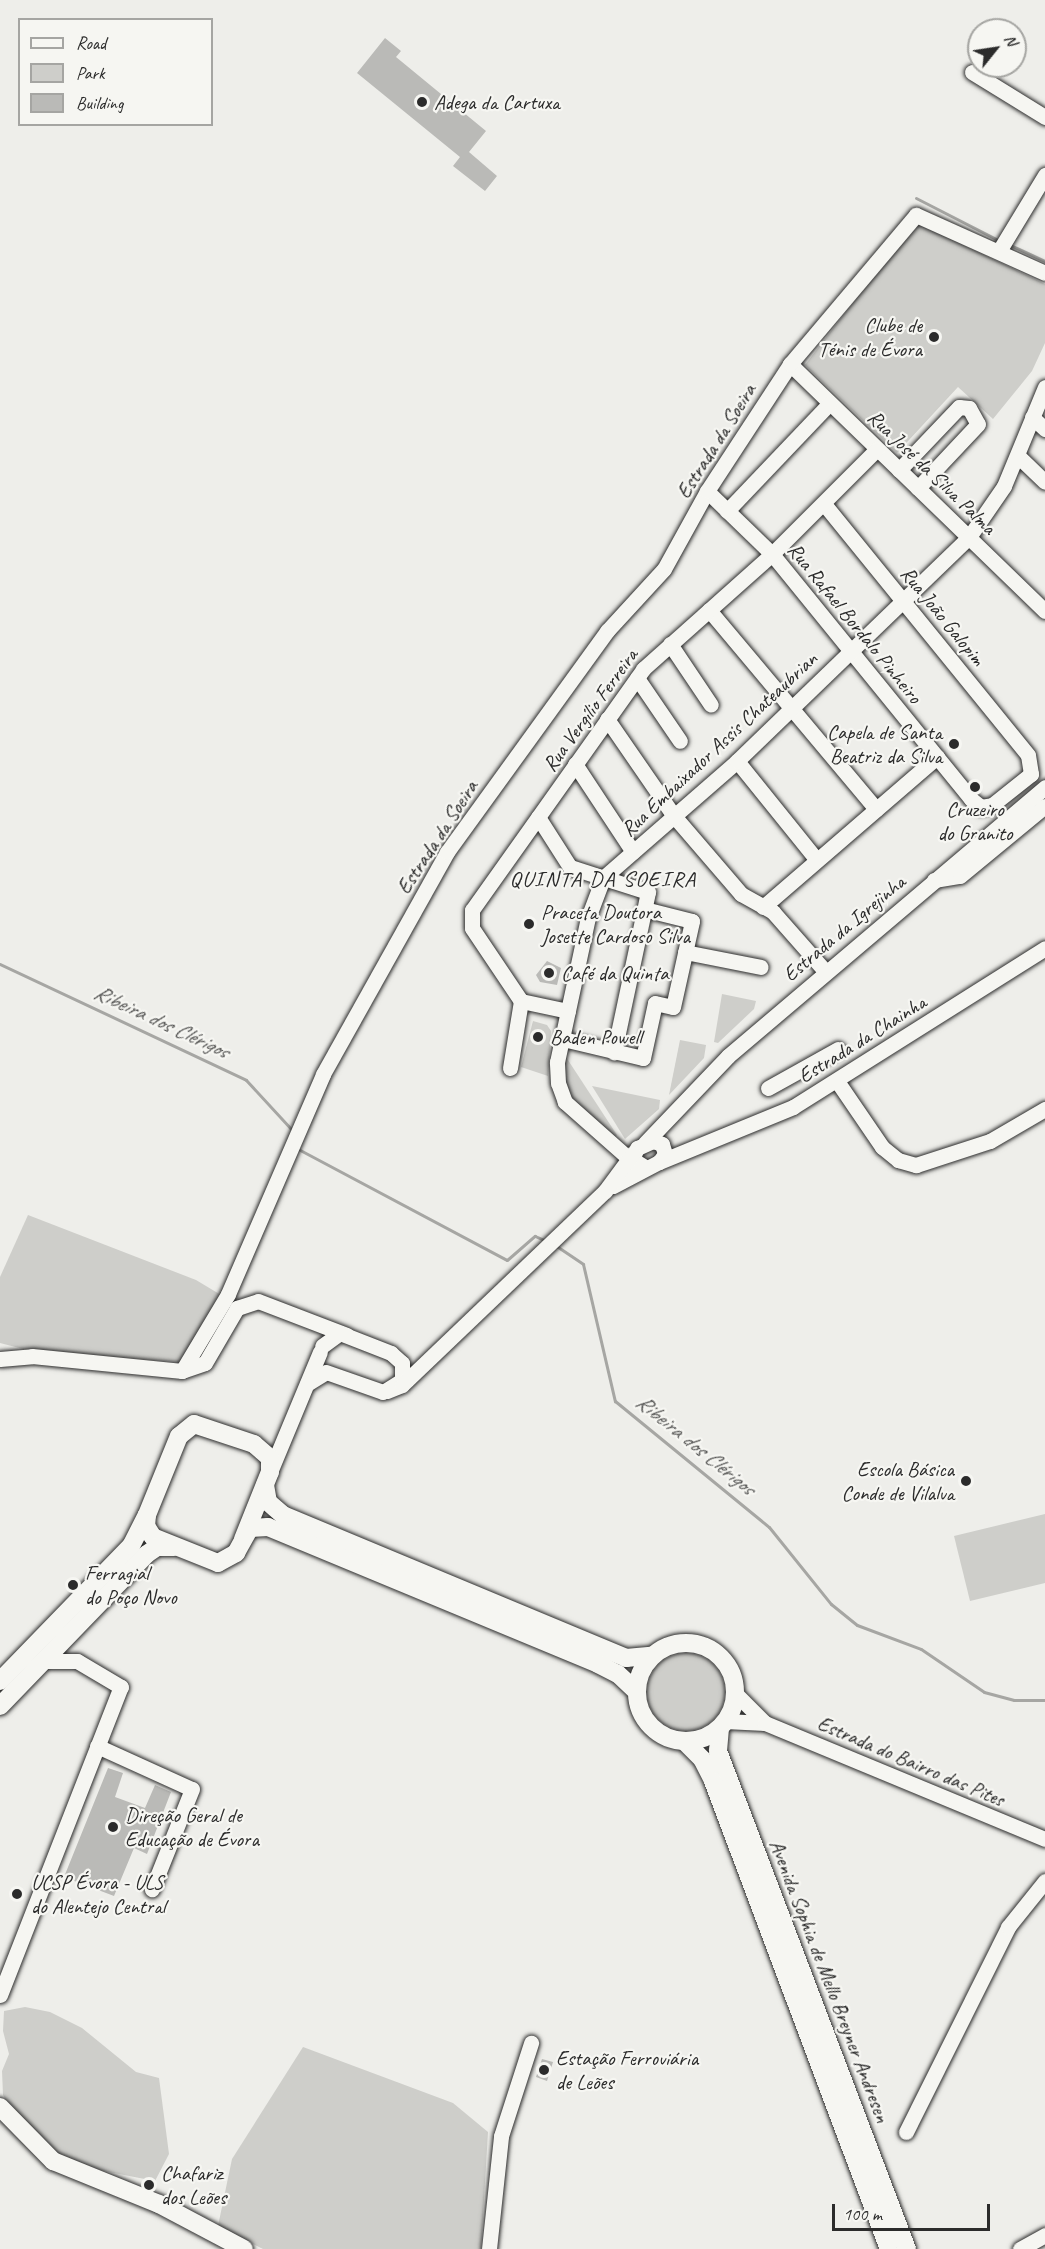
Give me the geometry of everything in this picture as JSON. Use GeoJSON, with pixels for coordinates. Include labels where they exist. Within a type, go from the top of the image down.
{"type":"FeatureCollection","features":[{"type":"Feature","properties":{"kind":"main road"},"geometry":{"type":"LineString","coordinates":[[0,1681],[131,1546],[147,1515],[179,1436],[190,1426],[206,1424],[254,1444],[268,1455],[268,1502],[283,1515],[626,1658],[651,1656]]}},
{"type":"Feature","properties":{"kind":"main road"},"geometry":{"type":"LineString","coordinates":[[240,1545],[268,1478]]}},
{"type":"Feature","properties":{"kind":"main road"},"geometry":{"type":"LineString","coordinates":[[147,1515],[149,1532],[174,1547],[218,1563],[240,1545],[250,1528],[268,1527],[598,1664],[618,1674],[636,1691]]}},
{"type":"Feature","properties":{"kind":"main road"},"geometry":{"type":"LineString","coordinates":[[0,1706],[151,1550],[174,1547]]}},
{"type":"Feature","properties":{"kind":"main road"},"geometry":{"type":"LineString","coordinates":[[687,1643],[705,1647],[726,1666],[735,1693],[723,1724],[704,1738],[685,1742],[666,1738],[650,1726],[640,1710],[636,1691],[640,1672],[651,1656],[668,1646],[687,1643]]}},
{"type":"Feature","properties":{"kind":"main road","name":"Avenida Sophia de Mello Breyner Andresen"},"geometry":{"type":"LineString","coordinates":[[723,1724],[718,1751],[907,2249]]}},
{"type":"Feature","properties":{"kind":"main road","name":"Avenida Sophia de Mello Breyner Andresen"},"geometry":{"type":"LineString","coordinates":[[685,1742],[702,1759],[713,1781],[889,2249]]}},
{"type":"Feature","properties":{"kind":"main road"},"geometry":{"type":"LineString","coordinates":[[0,2107],[25,2138],[53,2161],[159,2204],[244,2249]]}},
{"type":"Feature","properties":{"kind":"street"},"geometry":{"type":"LineString","coordinates":[[982,78],[1045,117]]}},
{"type":"Feature","properties":{"kind":"street"},"geometry":{"type":"LineString","coordinates":[[999,251],[1045,175]]}},
{"type":"Feature","properties":{"kind":"street","name":"Estrada da Soeira"},"geometry":{"type":"LineString","coordinates":[[182,1371],[228,1294],[323,1074],[447,852],[607,631],[664,569],[707,491],[790,364],[910,218],[927,216],[1045,273]]}},
{"type":"Feature","properties":{"kind":"street","name":"Rua José da Silva Palma"},"geometry":{"type":"LineString","coordinates":[[790,364],[1045,611]]}},
{"type":"Feature","properties":{"kind":"street","name":"Rua Embaixador Assis Chateaubrian"},"geometry":{"type":"LineString","coordinates":[[641,1158],[565,1102],[558,1083],[568,1011],[588,918],[603,878],[737,761],[850,649],[969,537],[993,504],[1018,456],[1032,417],[1044,393]]}},
{"type":"Feature","properties":{"kind":"street"},"geometry":{"type":"LineString","coordinates":[[727,511],[830,403]]}},
{"type":"Feature","properties":{"kind":"street"},"geometry":{"type":"LineString","coordinates":[[899,470],[959,407],[969,408],[978,424],[918,488]]}},
{"type":"Feature","properties":{"kind":"street"},"geometry":{"type":"LineString","coordinates":[[1032,417],[1045,429]]}},
{"type":"Feature","properties":{"kind":"street","name":"Rua Vergílio Ferreira"},"geometry":{"type":"LineString","coordinates":[[521,1000],[505,982],[470,920],[538,817],[637,678],[670,644],[772,554],[877,449]]}},
{"type":"Feature","properties":{"kind":"street"},"geometry":{"type":"LineString","coordinates":[[1018,456],[1045,482]]}},
{"type":"Feature","properties":{"kind":"street","name":"Rua Rafael Bordalo Pinheiro"},"geometry":{"type":"LineString","coordinates":[[707,491],[772,554],[937,757],[981,807],[992,805],[1031,774],[1028,755]]}},
{"type":"Feature","properties":{"kind":"street","name":"Rua João Galopim"},"geometry":{"type":"LineString","coordinates":[[824,504],[903,598],[1028,755]]}},
{"type":"Feature","properties":{"kind":"street"},"geometry":{"type":"LineString","coordinates":[[709,610],[876,809]]}},
{"type":"Feature","properties":{"kind":"street"},"geometry":{"type":"LineString","coordinates":[[670,644],[711,705]]}},
{"type":"Feature","properties":{"kind":"street"},"geometry":{"type":"LineString","coordinates":[[637,678],[680,741]]}},
{"type":"Feature","properties":{"kind":"street"},"geometry":{"type":"LineString","coordinates":[[607,719],[674,816],[741,894],[783,922],[825,971]]}},
{"type":"Feature","properties":{"kind":"street"},"geometry":{"type":"LineString","coordinates":[[763,907],[937,757]]}},
{"type":"Feature","properties":{"kind":"street"},"geometry":{"type":"LineString","coordinates":[[737,761],[817,860]]}},
{"type":"Feature","properties":{"kind":"street"},"geometry":{"type":"LineString","coordinates":[[576,764],[633,852]]}},
{"type":"Feature","properties":{"kind":"street","name":"Estrada da Igrejinha"},"geometry":{"type":"LineString","coordinates":[[641,1158],[678,1109],[728,1056],[825,971],[1045,787]]}},
{"type":"Feature","properties":{"kind":"street"},"geometry":{"type":"LineString","coordinates":[[934,880],[960,876],[1045,806]]}},
{"type":"Feature","properties":{"kind":"street"},"geometry":{"type":"LineString","coordinates":[[538,817],[570,867],[648,892],[614,1052]]}},
{"type":"Feature","properties":{"kind":"street"},"geometry":{"type":"LineString","coordinates":[[563,1040],[643,1058],[655,1003],[674,1007],[692,921],[644,909]]}},
{"type":"Feature","properties":{"kind":"street","name":"Estrada da Chainha"},"geometry":{"type":"LineString","coordinates":[[641,1158],[691,1147],[765,1120],[819,1092],[1045,948]]}},
{"type":"Feature","properties":{"kind":"street"},"geometry":{"type":"LineString","coordinates":[[686,952],[761,967]]}},
{"type":"Feature","properties":{"kind":"street"},"geometry":{"type":"LineString","coordinates":[[510,1068],[521,1000],[568,1011]]}},
{"type":"Feature","properties":{"kind":"street"},"geometry":{"type":"LineString","coordinates":[[768,1088],[806,1069],[838,1049]]}},
{"type":"Feature","properties":{"kind":"street"},"geometry":{"type":"LineString","coordinates":[[806,1069],[819,1092]]}},
{"type":"Feature","properties":{"kind":"street"},"geometry":{"type":"LineString","coordinates":[[837,1081],[882,1148],[898,1161],[916,1165],[990,1141],[1045,1109]]}},
{"type":"Feature","properties":{"kind":"street"},"geometry":{"type":"LineString","coordinates":[[663,1145],[678,1109]]}},
{"type":"Feature","properties":{"kind":"street"},"geometry":{"type":"LineString","coordinates":[[307,1384],[320,1373],[334,1375],[387,1392],[402,1385],[641,1158],[663,1145],[691,1147]]}},
{"type":"Feature","properties":{"kind":"street"},"geometry":{"type":"LineString","coordinates":[[0,1359],[32,1356],[182,1371],[214,1354],[237,1308],[245,1302],[272,1304],[413,1363],[429,1358]]}},
{"type":"Feature","properties":{"kind":"street"},"geometry":{"type":"LineString","coordinates":[[310,1319],[322,1330],[323,1365],[334,1375]]}},
{"type":"Feature","properties":{"kind":"street"},"geometry":{"type":"LineString","coordinates":[[268,1478],[321,1349],[337,1333],[347,1335]]}},
{"type":"Feature","properties":{"kind":"street"},"geometry":{"type":"LineString","coordinates":[[387,1392],[399,1384],[404,1374],[392,1353]]}},
{"type":"Feature","properties":{"kind":"street"},"geometry":{"type":"LineString","coordinates":[[254,1444],[273,1445],[287,1431]]}},
{"type":"Feature","properties":{"kind":"street"},"geometry":{"type":"LineString","coordinates":[[69,1634],[77,1661]]}},
{"type":"Feature","properties":{"kind":"street"},"geometry":{"type":"LineString","coordinates":[[0,1995],[121,1687],[77,1661],[43,1661]]}},
{"type":"Feature","properties":{"kind":"street","name":"Estrada do Bairro das Pites"},"geometry":{"type":"LineString","coordinates":[[735,1693],[765,1723],[1044,1840]]}},
{"type":"Feature","properties":{"kind":"street","name":"Estrada do Bairro das Pites"},"geometry":{"type":"LineString","coordinates":[[723,1724],[765,1723]]}},
{"type":"Feature","properties":{"kind":"street"},"geometry":{"type":"LineString","coordinates":[[97,1746],[192,1789],[152,1889]]}},
{"type":"Feature","properties":{"kind":"street"},"geometry":{"type":"LineString","coordinates":[[906,2132],[1008,1927],[1045,1881]]}},
{"type":"Feature","properties":{"kind":"street"},"geometry":{"type":"LineString","coordinates":[[489,2249],[501,2136],[531,2043]]}},
{"type":"Feature","properties":{"kind":"street"},"geometry":{"type":"LineString","coordinates":[[1020,2249],[1045,2235]]}},
{"type":"Feature","properties":{"kind":"green space","name":"Clube de Ténis de Évora"},"geometry":{"type":"Polygon","coordinates":[[[915,222],[1045,284],[1045,343],[1032,371],[993,419],[958,387],[897,453],[805,365],[915,222]]]}},
{"type":"Feature","properties":{"kind":"green space"},"geometry":{"type":"Polygon","coordinates":[[[722,994],[756,1001],[754,1009],[718,1043],[714,1042],[722,994]]]}},
{"type":"Feature","properties":{"kind":"green space"},"geometry":{"type":"Polygon","coordinates":[[[533,1021],[547,1025],[551,1031],[548,1076],[521,1067],[533,1021]]]}},
{"type":"Feature","properties":{"kind":"green space"},"geometry":{"type":"Polygon","coordinates":[[[680,1040],[706,1045],[704,1058],[669,1095],[680,1040]]]}},
{"type":"Feature","properties":{"kind":"green space"},"geometry":{"type":"Polygon","coordinates":[[[566,1057],[617,1135],[613,1140],[582,1113],[566,1090],[566,1057]]]}},
{"type":"Feature","properties":{"kind":"green space"},"geometry":{"type":"Polygon","coordinates":[[[592,1086],[660,1100],[659,1109],[625,1139],[592,1086]]]}},
{"type":"Feature","properties":{"kind":"green space"},"geometry":{"type":"Polygon","coordinates":[[[28,1215],[196,1280],[221,1295],[181,1362],[35,1352],[0,1343],[0,1277],[28,1215]]]}},
{"type":"Feature","properties":{"kind":"green space"},"geometry":{"type":"Polygon","coordinates":[[[1045,1514],[1045,1583],[970,1601],[954,1536],[1045,1514]]]}},
{"type":"Feature","properties":{"kind":"green space"},"geometry":{"type":"Polygon","coordinates":[[[686,1653],[701,1656],[713,1665],[722,1677],[725,1692],[722,1707],[713,1719],[701,1728],[686,1731],[671,1728],[659,1719],[650,1707],[647,1692],[650,1677],[659,1665],[671,1656],[686,1653]]]}},
{"type":"Feature","properties":{"kind":"green space"},"geometry":{"type":"Polygon","coordinates":[[[25,2007],[50,2012],[82,2028],[136,2072],[159,2078],[169,2154],[155,2181],[73,2165],[20,2124],[3,2095],[2,2071],[9,2054],[3,2031],[4,2011],[25,2007]]]}},
{"type":"Feature","properties":{"kind":"green space"},"geometry":{"type":"Polygon","coordinates":[[[303,2047],[453,2103],[488,2132],[481,2249],[263,2249],[218,2226],[232,2159],[303,2047]]]}},
{"type":"Feature","properties":{"kind":"building","name":"Adega da Cartuxa"},"geometry":{"type":"Polygon","coordinates":[[[385,38],[401,51],[396,57],[486,131],[469,152],[497,176],[485,191],[453,166],[460,157],[357,73],[385,38]]]}},
{"type":"Feature","properties":{"kind":"building","name":"Café da Quinta"},"geometry":{"type":"Polygon","coordinates":[[[547,961],[561,968],[557,985],[540,982],[536,975],[547,961]]]}},
{"type":"Feature","properties":{"kind":"building","name":"Direção Geral de Educação de Évora"},"geometry":{"type":"Polygon","coordinates":[[[108,1768],[123,1773],[115,1797],[145,1808],[155,1785],[171,1792],[147,1854],[134,1848],[114,1896],[64,1877],[108,1768]]]}},
{"type":"Feature","properties":{"kind":"building","name":"Estação Ferroviária de Leões"},"geometry":{"type":"Polygon","coordinates":[[[542,2059],[553,2062],[547,2081],[536,2077],[542,2059]]]}},
{"type":"Feature","properties":{"kind":"waterway"},"geometry":{"type":"LineString","coordinates":[[916,198],[996,239]]}},
{"type":"Feature","properties":{"kind":"waterway"},"geometry":{"type":"LineString","coordinates":[[1008,244],[1045,261]]}},
{"type":"Feature","properties":{"kind":"waterway","name":"Ribeira dos Clérigos"},"geometry":{"type":"LineString","coordinates":[[0,964],[246,1080],[292,1130]]}},
{"type":"Feature","properties":{"kind":"waterway","name":"Ribeira dos Clérigos"},"geometry":{"type":"LineString","coordinates":[[300,1150],[507,1260],[535,1236],[546,1241]]}},
{"type":"Feature","properties":{"kind":"waterway","name":"Ribeira dos Clérigos"},"geometry":{"type":"LineString","coordinates":[[555,1245],[583,1264],[615,1401],[769,1527],[831,1604],[857,1625],[921,1649],[984,1692],[1014,1700],[1045,1700]]}},
{"type":"Feature","properties":{"kind":"place","name":"Adega da Cartuxa"},"geometry":{"type":"Point","coordinates":[422,102]}},
{"type":"Feature","properties":{"kind":"place","name":"Clube de Ténis de Évora"},"geometry":{"type":"Point","coordinates":[934,337]}},
{"type":"Feature","properties":{"kind":"place","name":"Capela de Santa Beatriz da Silva"},"geometry":{"type":"Point","coordinates":[954,744]}},
{"type":"Feature","properties":{"kind":"place","name":"Cruzeiro do Granito"},"geometry":{"type":"Point","coordinates":[975,787]}},
{"type":"Feature","properties":{"kind":"place","name":"Praceta Doutora Josette Cardoso Silva"},"geometry":{"type":"Point","coordinates":[529,924]}},
{"type":"Feature","properties":{"kind":"place","name":"Café da Quinta"},"geometry":{"type":"Point","coordinates":[549,973]}},
{"type":"Feature","properties":{"kind":"place","name":"Baden Powell"},"geometry":{"type":"Point","coordinates":[538,1037]}},
{"type":"Feature","properties":{"kind":"place","name":"Escola Básica Conde de Vilalva"},"geometry":{"type":"Point","coordinates":[966,1481]}},
{"type":"Feature","properties":{"kind":"place","name":"Ferragial do Poço Novo"},"geometry":{"type":"Point","coordinates":[73,1585]}},
{"type":"Feature","properties":{"kind":"place","name":"Direção Geral de Educação de Évora"},"geometry":{"type":"Point","coordinates":[113,1827]}},
{"type":"Feature","properties":{"kind":"place","name":"UCSP Évora - ULS do Alentejo Central"},"geometry":{"type":"Point","coordinates":[17,1894]}},
{"type":"Feature","properties":{"kind":"place","name":"Estação Ferroviária de Leões"},"geometry":{"type":"Point","coordinates":[544,2070]}},
{"type":"Feature","properties":{"kind":"place","name":"Chafariz dos Leões"},"geometry":{"type":"Point","coordinates":[149,2185]}},
{"type":"Feature","properties":{"kind":"district","name":"QUINTA DA SOEIRA"},"geometry":{"type":"Point","coordinates":[603,880]}}]}
